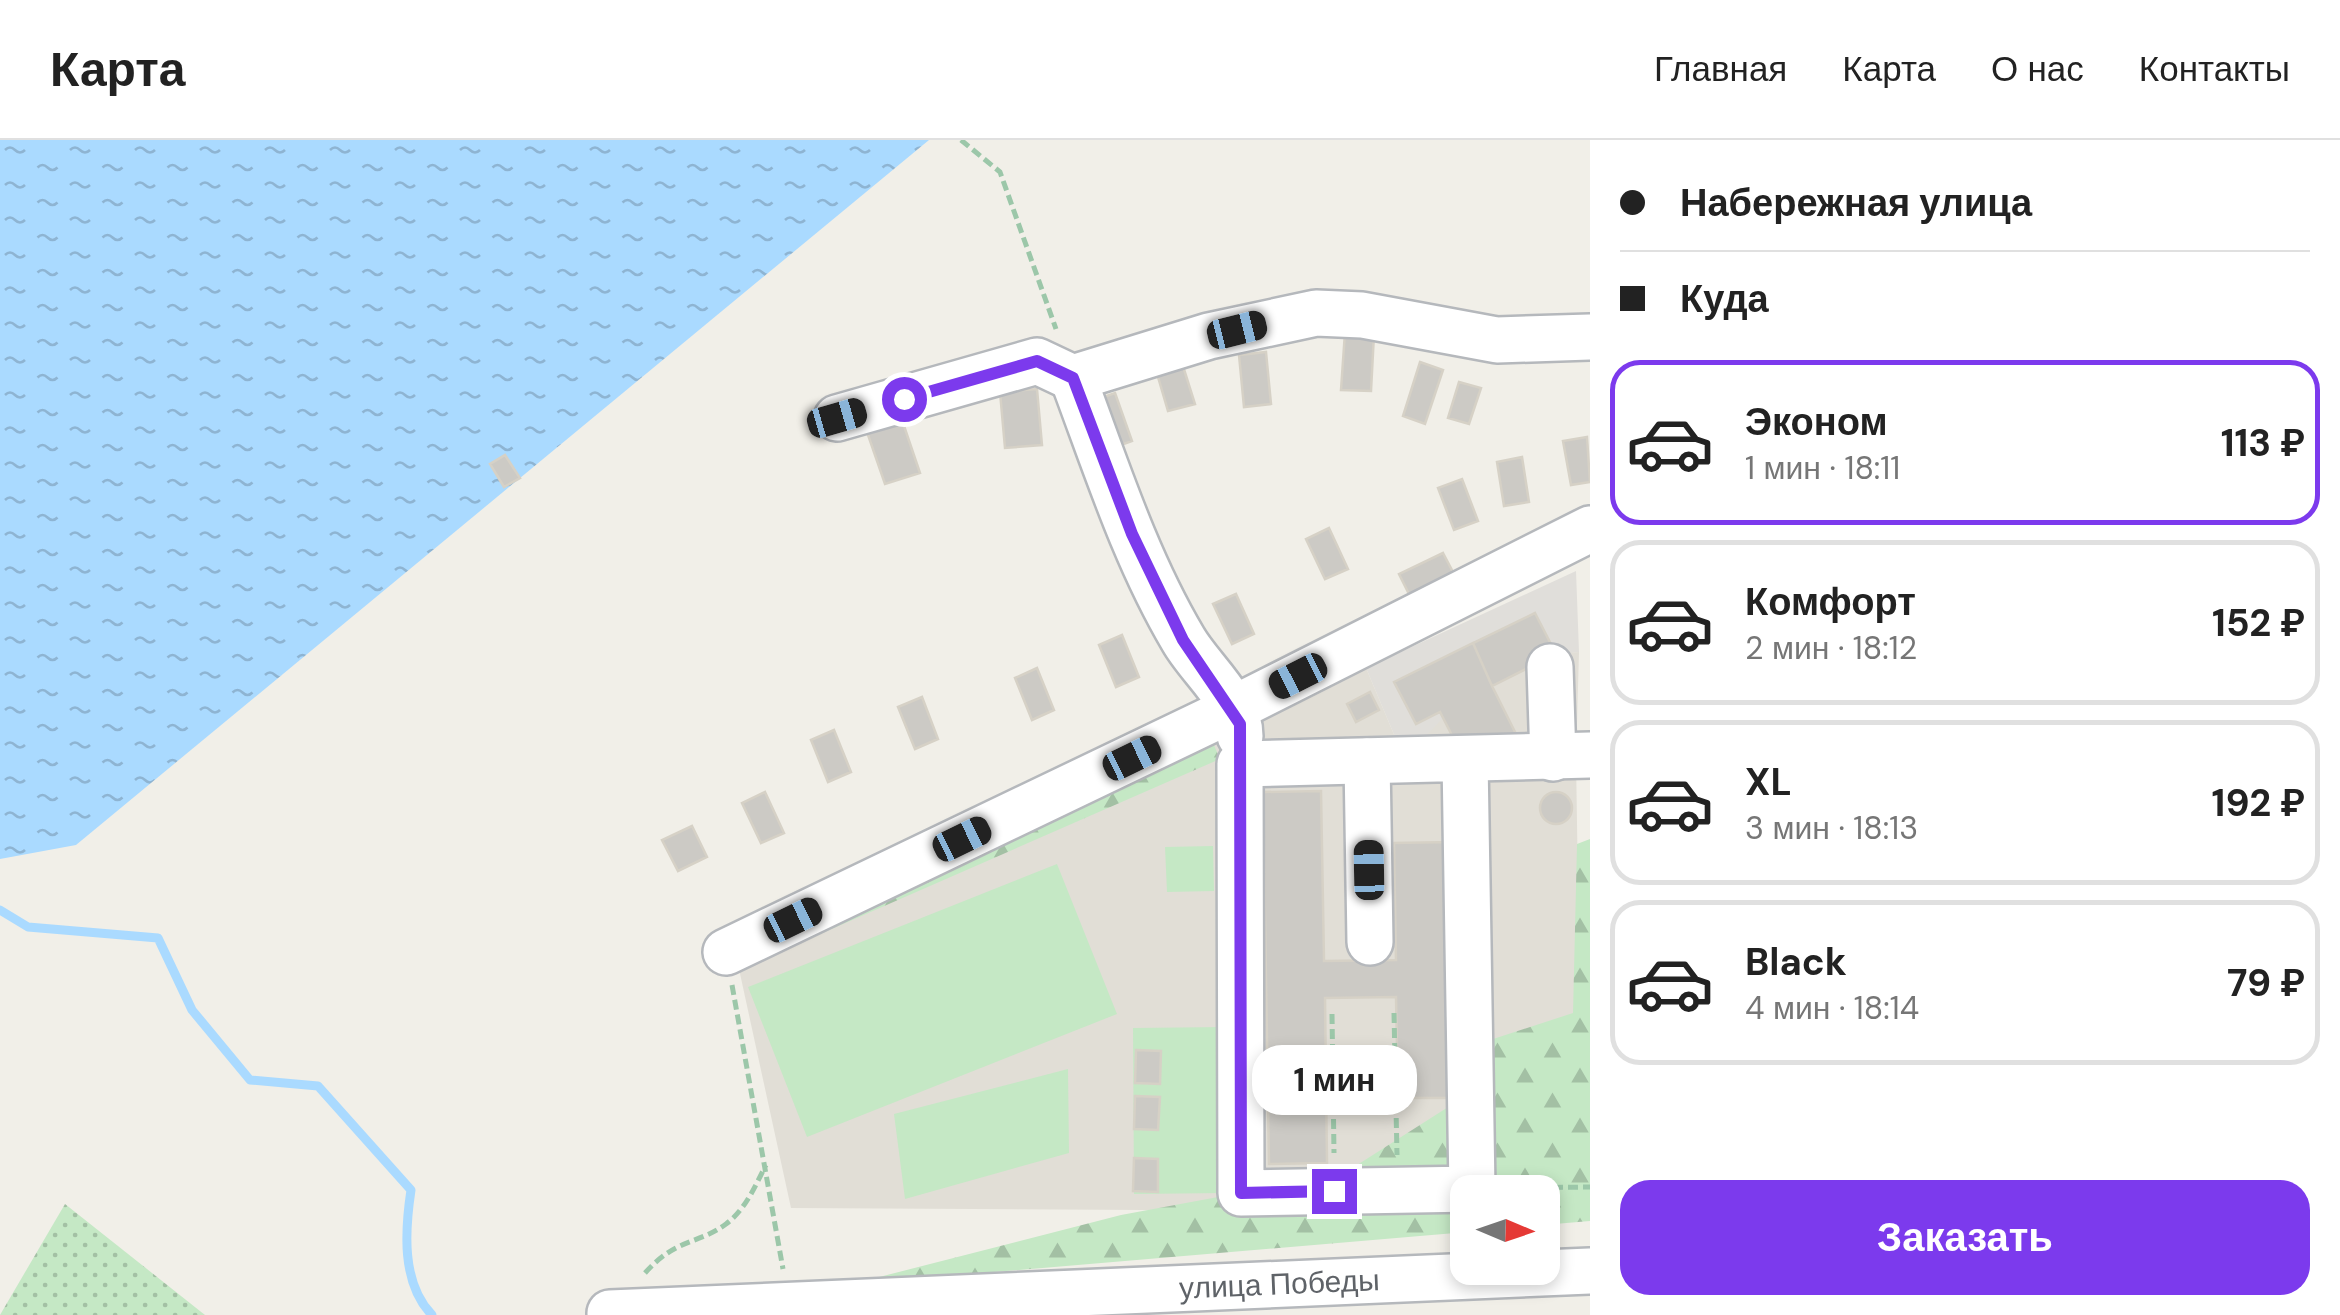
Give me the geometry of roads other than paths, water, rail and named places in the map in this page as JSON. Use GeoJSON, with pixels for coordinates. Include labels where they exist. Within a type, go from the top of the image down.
{"type":"FeatureCollection","features":[{"type":"Feature","properties":{"kind":"street"},"geometry":{"type":"LineString","coordinates":[[837,418],[1037,361],[1073,378],[1208,336],[1316,313],[1362,315],[1497,340],[1590,338]]}},
{"type":"Feature","properties":{"kind":"street"},"geometry":{"type":"LineString","coordinates":[[1073,378],[1132,534],[1183,640],[1240,724],[1233,970],[1241,1193],[1472,1189],[1465,759]]}},
{"type":"Feature","properties":{"kind":"street"},"geometry":{"type":"LineString","coordinates":[[726,952],[1233,709],[1590,528]]}},
{"type":"Feature","properties":{"kind":"street"},"geometry":{"type":"LineString","coordinates":[[1240,764],[1572,756],[1550,667]]}},
{"type":"Feature","properties":{"kind":"street"},"geometry":{"type":"LineString","coordinates":[[1367,761],[1370,942]]}},
{"type":"Feature","properties":{"kind":"street","name":"улица Победы"},"geometry":{"type":"LineString","coordinates":[[610,1313],[1590,1271]]}},
{"type":"Feature","properties":{"kind":"water"},"geometry":{"type":"Polygon","coordinates":[[[0,140],[929,140],[76,845],[0,859],[0,140]]]}},
{"type":"Feature","properties":{"kind":"waterway"},"geometry":{"type":"LineString","coordinates":[[0,910],[28,927],[158,938],[192,1010],[250,1080],[318,1086],[411,1190],[407,1222],[410,1272],[432,1315]]}}]}
